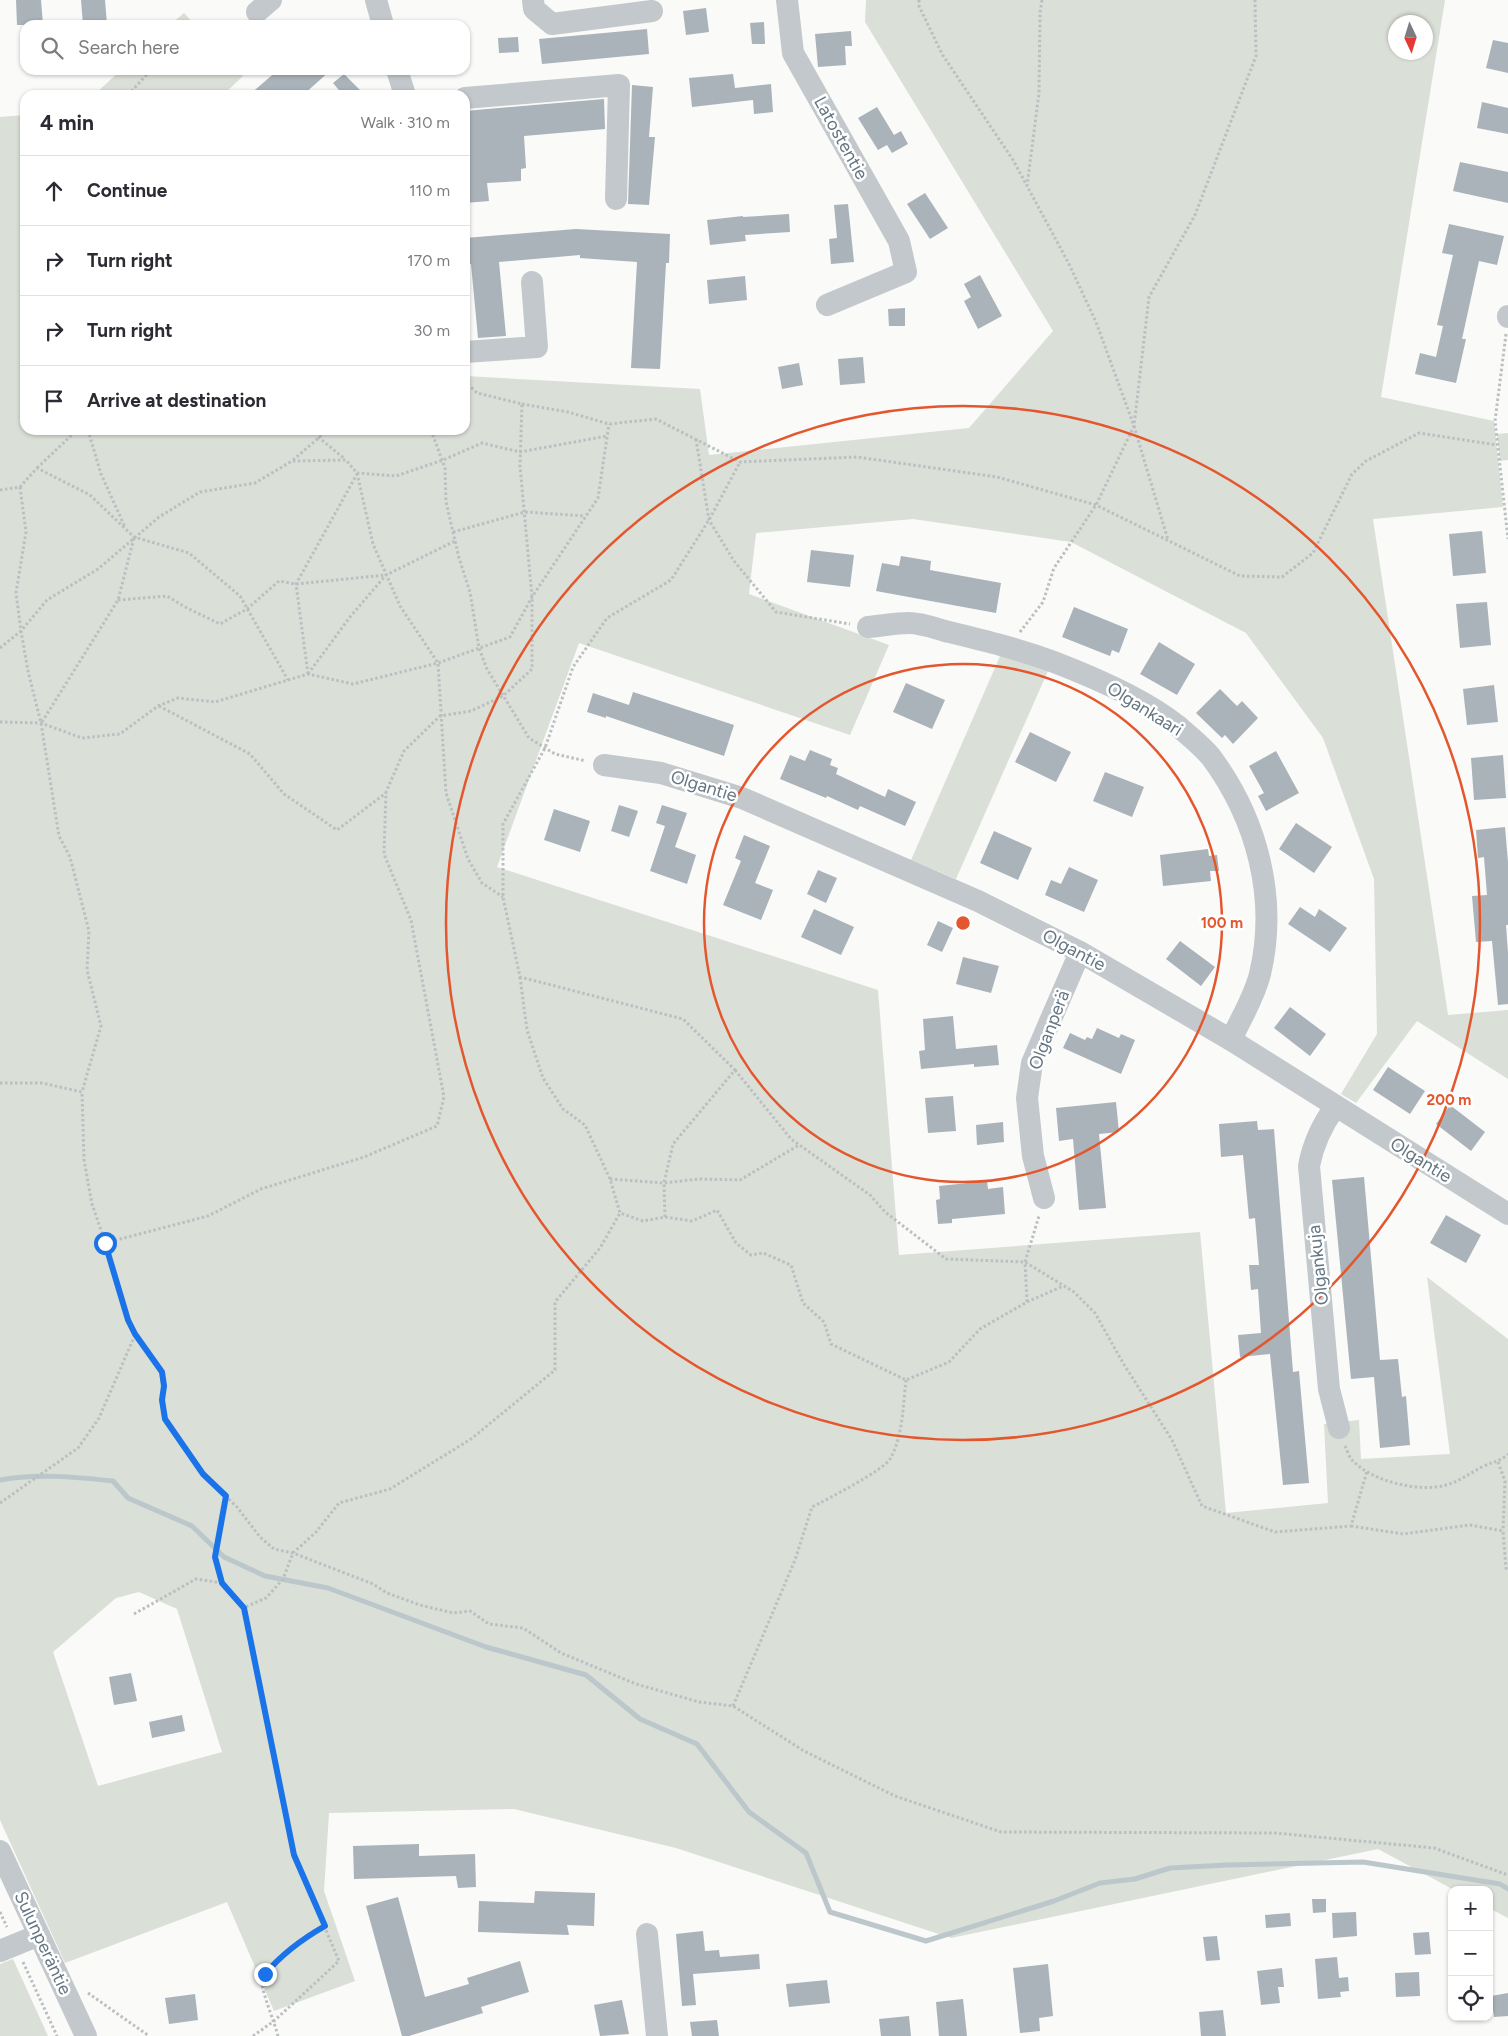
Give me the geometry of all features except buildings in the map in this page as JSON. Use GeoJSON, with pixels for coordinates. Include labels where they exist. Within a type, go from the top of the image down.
{"type":"FeatureCollection","features":[{"type":"Feature","properties":{"kind":"street"},"geometry":{"type":"LineString","coordinates":[[376,0],[382,20]]}},
{"type":"Feature","properties":{"kind":"street"},"geometry":{"type":"LineString","coordinates":[[533,0],[534,9],[552,24],[652,11],[605,0]]}},
{"type":"Feature","properties":{"kind":"street","name":"Latostentie"},"geometry":{"type":"LineString","coordinates":[[787,0],[793,53],[899,241],[906,272],[827,305]]}},
{"type":"Feature","properties":{"kind":"street"},"geometry":{"type":"LineString","coordinates":[[399,75],[403,90]]}},
{"type":"Feature","properties":{"kind":"street"},"geometry":{"type":"LineString","coordinates":[[470,98],[619,85],[616,199]]}},
{"type":"Feature","properties":{"kind":"street"},"geometry":{"type":"LineString","coordinates":[[470,352],[537,347],[532,282]]}},
{"type":"Feature","properties":{"kind":"street","name":"Olgankaari"},"geometry":{"type":"LineString","coordinates":[[868,627],[911,623],[1010,647],[1080,672],[1122,692],[1176,725],[1210,756],[1233,791],[1250,826],[1261,861],[1266,939],[1260,976],[1250,1003],[1231,1040]]}},
{"type":"Feature","properties":{"kind":"street","name":"Olgantie"},"geometry":{"type":"LineString","coordinates":[[604,764],[662,773],[742,798],[978,901],[1080,952],[1231,1040],[1508,1214]]}},
{"type":"Feature","properties":{"kind":"street","name":"Olganperä"},"geometry":{"type":"LineString","coordinates":[[1044,1198],[1033,1156],[1028,1098],[1032,1063],[1080,952]]}},
{"type":"Feature","properties":{"kind":"street","name":"Olgankuja"},"geometry":{"type":"LineString","coordinates":[[1335,1107],[1324,1123],[1312,1150],[1309,1166],[1329,1389],[1339,1428]]}},
{"type":"Feature","properties":{"kind":"street","name":"Sulunperäntie"},"geometry":{"type":"LineString","coordinates":[[0,1851],[86,2036]]}},
{"type":"Feature","properties":{"kind":"street"},"geometry":{"type":"LineString","coordinates":[[647,1934],[657,2036]]}},
{"type":"Feature","properties":{"kind":"street"},"geometry":{"type":"LineString","coordinates":[[7,1948],[39,1935]]}},
{"type":"Feature","properties":{"kind":"path"},"geometry":{"type":"LineString","coordinates":[[919,0],[919,6],[942,54],[1013,160],[1069,264],[1096,322],[1134,426],[1168,541]]}},
{"type":"Feature","properties":{"kind":"path"},"geometry":{"type":"LineString","coordinates":[[1027,186],[1039,93],[1040,13],[1042,0]]}},
{"type":"Feature","properties":{"kind":"path"},"geometry":{"type":"LineString","coordinates":[[1010,647],[1042,602],[1054,568],[1096,505],[1134,426],[1149,297],[1195,215],[1256,56],[1255,0]]}},
{"type":"Feature","properties":{"kind":"path"},"geometry":{"type":"LineString","coordinates":[[133,90],[146,75]]}},
{"type":"Feature","properties":{"kind":"path"},"geometry":{"type":"LineString","coordinates":[[1508,317],[1495,421],[1508,540]]}},
{"type":"Feature","properties":{"kind":"path"},"geometry":{"type":"LineString","coordinates":[[470,386],[477,393],[522,404],[568,412],[609,424],[656,419],[740,462],[857,458],[998,477],[1096,505],[1240,576],[1282,577],[1313,553],[1352,474],[1366,461],[1419,433],[1497,445]]}},
{"type":"Feature","properties":{"kind":"path"},"geometry":{"type":"LineString","coordinates":[[105,1243],[208,1216],[261,1189],[364,1157],[437,1126],[444,1097],[411,920],[384,854],[386,792],[404,750],[440,716],[471,711],[503,696],[532,669],[532,597],[520,452],[522,404]]}},
{"type":"Feature","properties":{"kind":"path"},"geometry":{"type":"LineString","coordinates":[[0,722],[41,723],[82,738],[120,734],[158,706],[178,698],[215,702],[308,674],[353,684],[438,663],[510,637],[532,597],[598,498],[609,424]]}},
{"type":"Feature","properties":{"kind":"path"},"geometry":{"type":"LineString","coordinates":[[0,490],[20,487],[72,435]]}},
{"type":"Feature","properties":{"kind":"path"},"geometry":{"type":"LineString","coordinates":[[89,435],[101,474],[126,530]]}},
{"type":"Feature","properties":{"kind":"path"},"geometry":{"type":"LineString","coordinates":[[0,648],[21,631],[47,600],[98,570],[159,517],[200,492],[255,483],[292,461],[321,435]]}},
{"type":"Feature","properties":{"kind":"path"},"geometry":{"type":"LineString","coordinates":[[434,435],[446,468],[446,502],[470,592],[479,648],[487,669],[529,738],[554,754],[604,764]]}},
{"type":"Feature","properties":{"kind":"path"},"geometry":{"type":"LineString","coordinates":[[357,473],[396,476],[482,444],[520,452],[607,436]]}},
{"type":"Feature","properties":{"kind":"path"},"geometry":{"type":"LineString","coordinates":[[318,437],[346,460],[357,473],[372,544],[400,606],[438,663],[446,793],[465,849],[482,883],[503,897]]}},
{"type":"Feature","properties":{"kind":"path"},"geometry":{"type":"LineString","coordinates":[[696,438],[709,520],[734,561],[776,612],[868,627]]}},
{"type":"Feature","properties":{"kind":"path"},"geometry":{"type":"LineString","coordinates":[[292,461],[346,460]]}},
{"type":"Feature","properties":{"kind":"path"},"geometry":{"type":"LineString","coordinates":[[244,1608],[266,1598],[283,1579],[293,1553],[316,1532],[339,1502],[390,1490],[471,1439],[555,1370],[555,1302],[600,1248],[620,1213],[610,1180],[585,1126],[563,1109],[543,1078],[527,1030],[520,977],[503,897],[503,824],[546,748],[573,667],[607,618],[671,580],[709,520],[740,462]]}},
{"type":"Feature","properties":{"kind":"path"},"geometry":{"type":"LineString","coordinates":[[37,468],[90,495],[134,537],[189,553],[240,596],[288,680]]}},
{"type":"Feature","properties":{"kind":"path"},"geometry":{"type":"LineString","coordinates":[[308,674],[296,584],[357,473]]}},
{"type":"Feature","properties":{"kind":"path"},"geometry":{"type":"LineString","coordinates":[[20,487],[26,532],[16,593],[21,631],[28,671],[41,723],[58,836],[70,857],[89,931],[87,970],[100,1026],[82,1092],[84,1160],[92,1204],[128,1320],[135,1334],[162,1372],[164,1386],[162,1400],[165,1419],[203,1474],[237,1506],[260,1537],[274,1549],[293,1553],[373,1584],[387,1593],[420,1605],[453,1613],[470,1611],[489,1624],[523,1628],[561,1653],[636,1684],[699,1702],[733,1706],[804,1750],[895,1796],[1001,1832],[1284,1834],[1434,1848],[1508,1874]]}},
{"type":"Feature","properties":{"kind":"path"},"geometry":{"type":"LineString","coordinates":[[453,532],[524,512],[586,516]]}},
{"type":"Feature","properties":{"kind":"path"},"geometry":{"type":"LineString","coordinates":[[41,723],[118,600],[134,537]]}},
{"type":"Feature","properties":{"kind":"path"},"geometry":{"type":"LineString","coordinates":[[118,600],[167,596],[220,624],[247,609],[279,581],[296,584],[386,575],[455,541]]}},
{"type":"Feature","properties":{"kind":"path"},"geometry":{"type":"LineString","coordinates":[[308,674],[350,617],[386,575]]}},
{"type":"Feature","properties":{"kind":"path"},"geometry":{"type":"LineString","coordinates":[[158,706],[250,754],[284,794],[337,830],[386,792]]}},
{"type":"Feature","properties":{"kind":"path"},"geometry":{"type":"LineString","coordinates":[[520,977],[683,1019],[735,1070],[791,1139],[870,1194],[885,1212],[946,1259],[1025,1262],[1074,1292],[1095,1312],[1172,1440],[1202,1506],[1276,1532],[1351,1526],[1403,1534],[1470,1525],[1504,1531]]}},
{"type":"Feature","properties":{"kind":"path"},"geometry":{"type":"LineString","coordinates":[[665,1217],[664,1183],[673,1144],[735,1070]]}},
{"type":"Feature","properties":{"kind":"path"},"geometry":{"type":"LineString","coordinates":[[0,1083],[42,1083],[82,1092]]}},
{"type":"Feature","properties":{"kind":"path"},"geometry":{"type":"LineString","coordinates":[[610,1180],[664,1183],[699,1179],[740,1180],[799,1145]]}},
{"type":"Feature","properties":{"kind":"path"},"geometry":{"type":"LineString","coordinates":[[1027,1302],[1025,1262],[1044,1198]]}},
{"type":"Feature","properties":{"kind":"path"},"geometry":{"type":"LineString","coordinates":[[620,1213],[643,1221],[665,1217],[692,1220],[718,1210],[736,1243],[751,1255],[763,1253],[791,1265],[803,1303],[824,1322],[831,1344],[906,1380],[949,1362],[980,1329],[1027,1302],[1064,1286]]}},
{"type":"Feature","properties":{"kind":"path"},"geometry":{"type":"LineString","coordinates":[[0,1503],[78,1448],[99,1418],[135,1334]]}},
{"type":"Feature","properties":{"kind":"path"},"geometry":{"type":"LineString","coordinates":[[733,1706],[795,1560],[812,1507],[856,1483],[890,1461],[898,1440],[906,1380]]}},
{"type":"Feature","properties":{"kind":"path"},"geometry":{"type":"LineString","coordinates":[[1339,1428],[1351,1460],[1367,1471],[1400,1485],[1427,1488],[1444,1486],[1463,1479],[1485,1465],[1498,1462],[1508,1454]]}},
{"type":"Feature","properties":{"kind":"path"},"geometry":{"type":"LineString","coordinates":[[1498,1462],[1505,1481],[1504,1531],[1506,1568],[1508,1571]]}},
{"type":"Feature","properties":{"kind":"path"},"geometry":{"type":"LineString","coordinates":[[1351,1526],[1367,1471]]}},
{"type":"Feature","properties":{"kind":"path"},"geometry":{"type":"LineString","coordinates":[[226,1496],[215,1557],[222,1583],[244,1608],[294,1855],[339,1961],[274,2021],[253,2036]]}},
{"type":"Feature","properties":{"kind":"path"},"geometry":{"type":"LineString","coordinates":[[134,1614],[196,1579],[222,1583]]}},
{"type":"Feature","properties":{"kind":"path","name":"Sulunperäntie"},"geometry":{"type":"LineString","coordinates":[[0,1912],[7,1948],[57,2036]]}},
{"type":"Feature","properties":{"kind":"path"},"geometry":{"type":"LineString","coordinates":[[278,2036],[262,1983],[265,1974],[274,1963],[301,1940],[325,1926]]}},
{"type":"Feature","properties":{"kind":"path"},"geometry":{"type":"LineString","coordinates":[[64,1989],[79,1987],[149,2036]]}},
{"type":"Feature","properties":{"kind":"shaded area"},"geometry":{"type":"Polygon","coordinates":[[[866,0],[1445,0],[1381,397],[1494,421],[1503,507],[1373,519],[1448,1015],[1508,1010],[1508,1079],[1417,1021],[1356,1103],[1341,1094],[1377,1034],[1374,879],[1323,738],[1246,633],[1071,542],[913,519],[756,533],[749,594],[889,645],[850,735],[579,643],[497,867],[878,990],[899,1255],[1200,1232],[1226,1513],[1328,1503],[1324,1424],[1359,1420],[1361,1459],[1450,1454],[1427,1277],[1508,1339],[1508,1918],[1493,1910],[1493,1886],[1448,1887],[1378,1849],[951,1938],[676,1848],[514,1809],[329,1813],[324,1891],[355,1981],[274,2011],[227,1902],[65,1963],[0,1820],[0,117],[20,115],[20,435],[470,435],[470,376],[700,389],[709,455],[969,428],[1053,331],[865,22],[866,0]],[[139,1592],[116,1598],[53,1652],[98,1786],[222,1752],[177,1609],[139,1592]]]}},
{"type":"Feature","properties":{"kind":"shaded area"},"geometry":{"type":"Polygon","coordinates":[[[184,13],[190,20],[176,20],[184,13]]]}},
{"type":"Feature","properties":{"kind":"shaded area"},"geometry":{"type":"Polygon","coordinates":[[[116,75],[243,76],[228,90],[99,90],[116,75]]]}},
{"type":"Feature","properties":{"kind":"shaded area"},"geometry":{"type":"Polygon","coordinates":[[[1508,433],[1508,460],[1500,461],[1497,434],[1508,433]]]}},
{"type":"Feature","properties":{"kind":"shaded area"},"geometry":{"type":"Polygon","coordinates":[[[1001,654],[1048,671],[956,879],[911,860],[1001,654]]]}},
{"type":"Feature","properties":{"kind":"shaded area"},"geometry":{"type":"Polygon","coordinates":[[[13,1959],[48,2036],[0,2036],[0,1964],[13,1959]]]}},
{"type":"Feature","properties":{"kind":"waterway"},"geometry":{"type":"LineString","coordinates":[[0,1480],[42,1476],[113,1481],[128,1498],[192,1526],[224,1557],[265,1576],[328,1588],[486,1647],[586,1675],[640,1719],[697,1744],[749,1812],[806,1853],[830,1912],[926,1941],[1054,1901],[1100,1883],[1135,1879],[1170,1868],[1363,1862],[1500,1884],[1508,1889]]}},
{"type":"Feature","properties":{"kind":"route"},"geometry":{"type":"LineString","coordinates":[[105,1243],[128,1320],[135,1334],[162,1372],[164,1386],[162,1400],[165,1419],[180,1439],[188,1455],[203,1474],[226,1496],[215,1557],[222,1583],[244,1608],[294,1855],[325,1926],[301,1940],[274,1963],[265,1974]]}}]}
